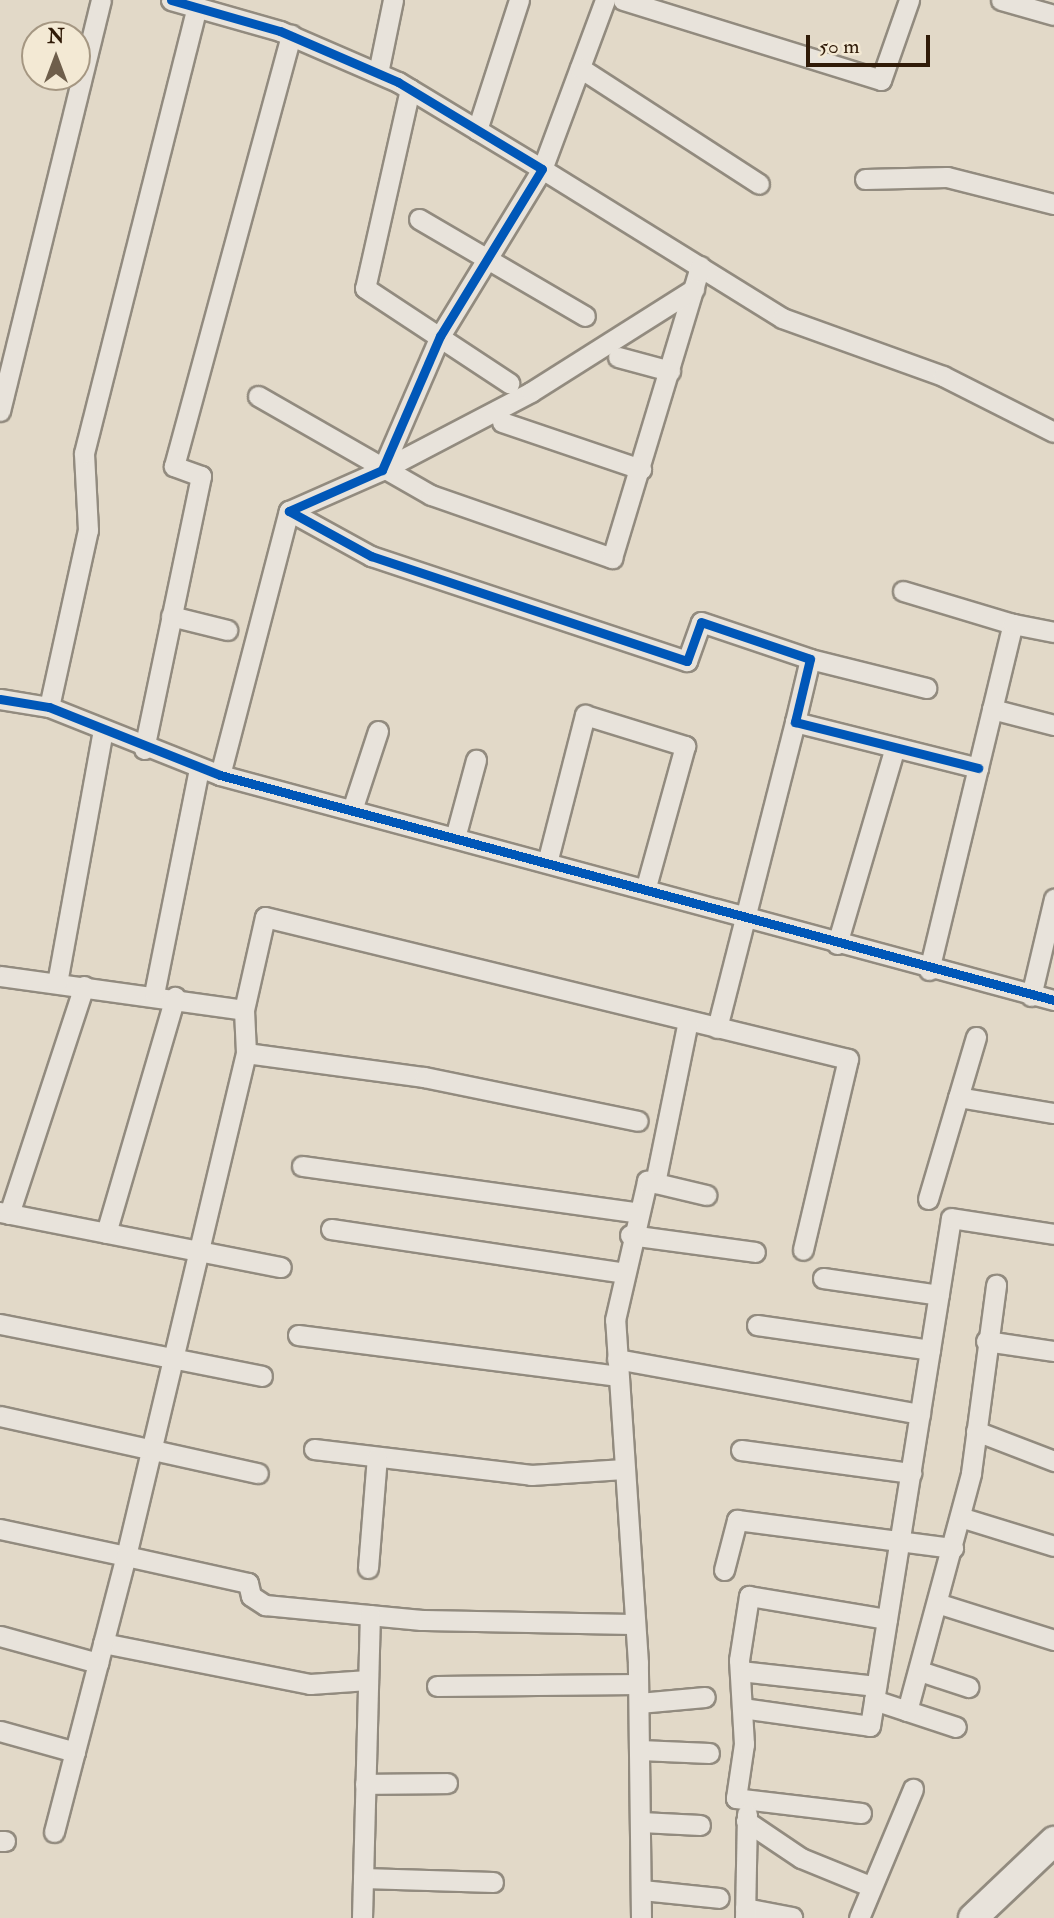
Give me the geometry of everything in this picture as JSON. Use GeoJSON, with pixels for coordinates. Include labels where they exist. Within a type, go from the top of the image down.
{"type":"FeatureCollection","features":[{"type":"Feature","properties":{"kind":"main road"},"geometry":{"type":"LineString","coordinates":[[973,1918],[1054,1840]]}},
{"type":"Feature","properties":{"kind":"street"},"geometry":{"type":"LineString","coordinates":[[0,411],[101,0]]}},
{"type":"Feature","properties":{"kind":"street"},"geometry":{"type":"LineString","coordinates":[[171,0],[197,7],[225,7],[378,73],[410,89],[782,318],[943,376],[1054,432]]}},
{"type":"Feature","properties":{"kind":"street"},"geometry":{"type":"LineString","coordinates":[[378,73],[393,0]]}},
{"type":"Feature","properties":{"kind":"street"},"geometry":{"type":"LineString","coordinates":[[477,130],[519,0]]}},
{"type":"Feature","properties":{"kind":"street"},"geometry":{"type":"LineString","coordinates":[[382,470],[440,337],[491,257],[541,169],[605,0]]}},
{"type":"Feature","properties":{"kind":"street"},"geometry":{"type":"LineString","coordinates":[[627,1],[881,80],[909,0]]}},
{"type":"Feature","properties":{"kind":"street"},"geometry":{"type":"LineString","coordinates":[[1001,0],[1054,15]]}},
{"type":"Feature","properties":{"kind":"street"},"geometry":{"type":"LineString","coordinates":[[49,707],[88,530],[84,453],[197,7]]}},
{"type":"Feature","properties":{"kind":"street"},"geometry":{"type":"LineString","coordinates":[[144,749],[201,476],[174,466],[291,35]]}},
{"type":"Feature","properties":{"kind":"street"},"geometry":{"type":"LineString","coordinates":[[580,68],[759,184]]}},
{"type":"Feature","properties":{"kind":"street"},"geometry":{"type":"LineString","coordinates":[[410,89],[365,288],[509,383]]}},
{"type":"Feature","properties":{"kind":"street"},"geometry":{"type":"LineString","coordinates":[[865,179],[947,177],[1054,204]]}},
{"type":"Feature","properties":{"kind":"street"},"geometry":{"type":"LineString","coordinates":[[419,219],[491,257],[585,316]]}},
{"type":"Feature","properties":{"kind":"street"},"geometry":{"type":"LineString","coordinates":[[258,396],[382,470],[431,495],[612,558],[700,266]]}},
{"type":"Feature","properties":{"kind":"street"},"geometry":{"type":"LineString","coordinates":[[289,511],[382,470],[531,392],[694,289]]}},
{"type":"Feature","properties":{"kind":"street"},"geometry":{"type":"LineString","coordinates":[[618,357],[670,371]]}},
{"type":"Feature","properties":{"kind":"street"},"geometry":{"type":"LineString","coordinates":[[502,422],[641,469]]}},
{"type":"Feature","properties":{"kind":"street"},"geometry":{"type":"LineString","coordinates":[[289,511],[371,556],[687,662],[701,622],[810,659],[926,688]]}},
{"type":"Feature","properties":{"kind":"street"},"geometry":{"type":"LineString","coordinates":[[220,775],[289,511]]}},
{"type":"Feature","properties":{"kind":"street"},"geometry":{"type":"LineString","coordinates":[[903,591],[1013,624],[1054,632]]}},
{"type":"Feature","properties":{"kind":"street"},"geometry":{"type":"LineString","coordinates":[[171,616],[227,630]]}},
{"type":"Feature","properties":{"kind":"street"},"geometry":{"type":"LineString","coordinates":[[929,970],[1013,624]]}},
{"type":"Feature","properties":{"kind":"street"},"geometry":{"type":"LineString","coordinates":[[717,1028],[743,916],[810,659]]}},
{"type":"Feature","properties":{"kind":"street"},"geometry":{"type":"LineString","coordinates":[[0,699],[49,707],[144,749],[220,775],[456,834],[929,970],[1054,1000]]}},
{"type":"Feature","properties":{"kind":"street"},"geometry":{"type":"LineString","coordinates":[[992,709],[1054,725]]}},
{"type":"Feature","properties":{"kind":"street"},"geometry":{"type":"LineString","coordinates":[[548,859],[585,715],[685,746],[646,887]]}},
{"type":"Feature","properties":{"kind":"street"},"geometry":{"type":"LineString","coordinates":[[795,722],[978,768]]}},
{"type":"Feature","properties":{"kind":"street"},"geometry":{"type":"LineString","coordinates":[[57,982],[103,731]]}},
{"type":"Feature","properties":{"kind":"street"},"geometry":{"type":"LineString","coordinates":[[354,807],[378,731]]}},
{"type":"Feature","properties":{"kind":"street"},"geometry":{"type":"LineString","coordinates":[[837,944],[895,747]]}},
{"type":"Feature","properties":{"kind":"street"},"geometry":{"type":"LineString","coordinates":[[456,834],[476,760]]}},
{"type":"Feature","properties":{"kind":"street"},"geometry":{"type":"LineString","coordinates":[[154,994],[199,768]]}},
{"type":"Feature","properties":{"kind":"street"},"geometry":{"type":"LineString","coordinates":[[1031,996],[1054,898]]}},
{"type":"Feature","properties":{"kind":"street"},"geometry":{"type":"LineString","coordinates":[[54,1832],[126,1556],[171,1357],[246,1053],[244,1010],[265,917],[848,1059],[803,1251]]}},
{"type":"Feature","properties":{"kind":"street"},"geometry":{"type":"LineString","coordinates":[[0,976],[154,994],[244,1010]]}},
{"type":"Feature","properties":{"kind":"street"},"geometry":{"type":"LineString","coordinates":[[84,986],[5,1213],[281,1267]]}},
{"type":"Feature","properties":{"kind":"street"},"geometry":{"type":"LineString","coordinates":[[106,1233],[175,998]]}},
{"type":"Feature","properties":{"kind":"street"},"geometry":{"type":"LineString","coordinates":[[655,1183],[688,1021]]}},
{"type":"Feature","properties":{"kind":"street"},"geometry":{"type":"LineString","coordinates":[[928,1199],[976,1037]]}},
{"type":"Feature","properties":{"kind":"street"},"geometry":{"type":"LineString","coordinates":[[246,1053],[424,1077],[638,1121]]}},
{"type":"Feature","properties":{"kind":"street"},"geometry":{"type":"LineString","coordinates":[[958,1097],[1054,1113]]}},
{"type":"Feature","properties":{"kind":"street"},"geometry":{"type":"LineString","coordinates":[[302,1166],[635,1212]]}},
{"type":"Feature","properties":{"kind":"street"},"geometry":{"type":"LineString","coordinates":[[641,1918],[640,1750],[635,1624],[615,1320],[635,1212],[647,1181],[706,1195]]}},
{"type":"Feature","properties":{"kind":"street"},"geometry":{"type":"LineString","coordinates":[[742,1709],[870,1726],[951,1218],[1054,1234]]}},
{"type":"Feature","properties":{"kind":"street"},"geometry":{"type":"LineString","coordinates":[[331,1229],[624,1273]]}},
{"type":"Feature","properties":{"kind":"street"},"geometry":{"type":"LineString","coordinates":[[630,1235],[755,1252]]}},
{"type":"Feature","properties":{"kind":"street"},"geometry":{"type":"LineString","coordinates":[[823,1278],[939,1295]]}},
{"type":"Feature","properties":{"kind":"street"},"geometry":{"type":"LineString","coordinates":[[907,1711],[940,1604],[960,1517],[976,1431],[986,1342],[996,1285]]}},
{"type":"Feature","properties":{"kind":"street"},"geometry":{"type":"LineString","coordinates":[[0,1324],[262,1376]]}},
{"type":"Feature","properties":{"kind":"street"},"geometry":{"type":"LineString","coordinates":[[757,1325],[930,1350]]}},
{"type":"Feature","properties":{"kind":"street"},"geometry":{"type":"LineString","coordinates":[[298,1335],[617,1368],[920,1414]]}},
{"type":"Feature","properties":{"kind":"street"},"geometry":{"type":"LineString","coordinates":[[986,1342],[1054,1351]]}},
{"type":"Feature","properties":{"kind":"street"},"geometry":{"type":"LineString","coordinates":[[0,1416],[258,1473]]}},
{"type":"Feature","properties":{"kind":"street"},"geometry":{"type":"LineString","coordinates":[[976,1431],[1054,1461]]}},
{"type":"Feature","properties":{"kind":"street"},"geometry":{"type":"LineString","coordinates":[[314,1449],[531,1475],[624,1469]]}},
{"type":"Feature","properties":{"kind":"street"},"geometry":{"type":"LineString","coordinates":[[741,1450],[911,1473]]}},
{"type":"Feature","properties":{"kind":"street"},"geometry":{"type":"LineString","coordinates":[[368,1568],[377,1457]]}},
{"type":"Feature","properties":{"kind":"street"},"geometry":{"type":"LineString","coordinates":[[960,1517],[1054,1546]]}},
{"type":"Feature","properties":{"kind":"street"},"geometry":{"type":"LineString","coordinates":[[724,1570],[737,1520],[899,1546],[953,1548]]}},
{"type":"Feature","properties":{"kind":"street"},"geometry":{"type":"LineString","coordinates":[[0,1529],[248,1583],[251,1596],[265,1605],[369,1615],[635,1624]]}},
{"type":"Feature","properties":{"kind":"street"},"geometry":{"type":"LineString","coordinates":[[861,1813],[736,1798],[742,1709],[740,1671],[749,1596],[887,1619]]}},
{"type":"Feature","properties":{"kind":"street"},"geometry":{"type":"LineString","coordinates":[[940,1604],[1054,1640]]}},
{"type":"Feature","properties":{"kind":"street"},"geometry":{"type":"LineString","coordinates":[[362,1918],[369,1615]]}},
{"type":"Feature","properties":{"kind":"street"},"geometry":{"type":"LineString","coordinates":[[0,1636],[98,1663]]}},
{"type":"Feature","properties":{"kind":"street"},"geometry":{"type":"LineString","coordinates":[[103,1643],[310,1684],[368,1680]]}},
{"type":"Feature","properties":{"kind":"street"},"geometry":{"type":"LineString","coordinates":[[740,1671],[875,1693],[907,1711],[956,1727]]}},
{"type":"Feature","properties":{"kind":"street"},"geometry":{"type":"LineString","coordinates":[[920,1671],[968,1687]]}},
{"type":"Feature","properties":{"kind":"street"},"geometry":{"type":"LineString","coordinates":[[437,1686],[705,1697]]}},
{"type":"Feature","properties":{"kind":"street"},"geometry":{"type":"LineString","coordinates":[[0,1731],[75,1752]]}},
{"type":"Feature","properties":{"kind":"street"},"geometry":{"type":"LineString","coordinates":[[640,1750],[709,1753]]}},
{"type":"Feature","properties":{"kind":"street"},"geometry":{"type":"LineString","coordinates":[[365,1784],[447,1783]]}},
{"type":"Feature","properties":{"kind":"street"},"geometry":{"type":"LineString","coordinates":[[859,1918],[870,1886],[913,1789]]}},
{"type":"Feature","properties":{"kind":"street"},"geometry":{"type":"LineString","coordinates":[[748,1800],[745,1913],[792,1917]]}},
{"type":"Feature","properties":{"kind":"street"},"geometry":{"type":"LineString","coordinates":[[746,1821],[801,1857],[870,1886]]}},
{"type":"Feature","properties":{"kind":"street"},"geometry":{"type":"LineString","coordinates":[[641,1822],[700,1825]]}},
{"type":"Feature","properties":{"kind":"street"},"geometry":{"type":"LineString","coordinates":[[363,1878],[493,1882]]}},
{"type":"Feature","properties":{"kind":"street"},"geometry":{"type":"LineString","coordinates":[[642,1890],[719,1898]]}},
{"type":"Feature","properties":{"kind":"cycle path"},"geometry":{"type":"LineString","coordinates":[[171,0],[280,31],[398,82],[542,169],[440,336],[382,470],[289,511],[371,556],[687,661],[701,622],[810,659],[795,722],[978,768]]}},
{"type":"Feature","properties":{"kind":"cycle path"},"geometry":{"type":"LineString","coordinates":[[0,699],[49,707],[220,775],[1054,1000]]}}]}
